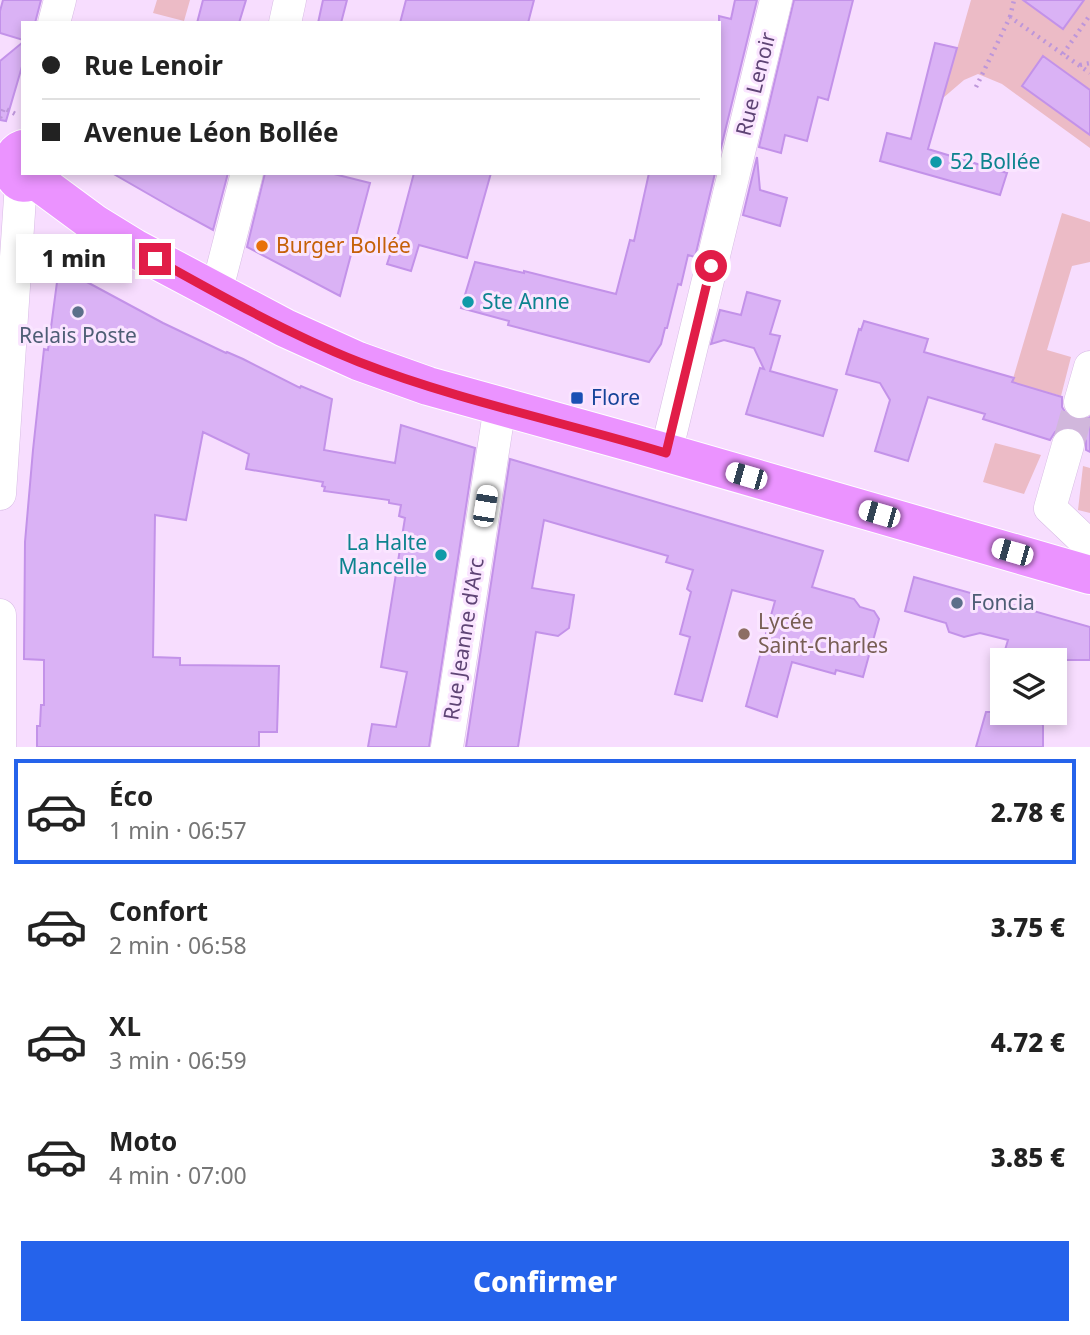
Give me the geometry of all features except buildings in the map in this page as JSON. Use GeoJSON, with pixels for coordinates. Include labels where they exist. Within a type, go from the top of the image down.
{"type":"FeatureCollection","features":[{"type":"Feature","properties":{"kind":"main road"},"geometry":{"type":"LineString","coordinates":[[34,175],[95,224],[134,248],[285,328],[358,361],[428,386],[1090,575]]}},
{"type":"Feature","properties":{"kind":"street"},"geometry":{"type":"LineString","coordinates":[[55,21],[60,0]]}},
{"type":"Feature","properties":{"kind":"street"},"geometry":{"type":"LineString","coordinates":[[285,21],[290,0]]}},
{"type":"Feature","properties":{"kind":"street","name":"Rue Lenoir"},"geometry":{"type":"LineString","coordinates":[[666,453],[776,0]]}},
{"type":"Feature","properties":{"kind":"street"},"geometry":{"type":"LineString","coordinates":[[0,494],[21,165]]}},
{"type":"Feature","properties":{"kind":"street"},"geometry":{"type":"LineString","coordinates":[[216,293],[246,175]]}},
{"type":"Feature","properties":{"kind":"street"},"geometry":{"type":"LineString","coordinates":[[1080,402],[1090,367]]}},
{"type":"Feature","properties":{"kind":"street","name":"Rue Jeanne d'Arc"},"geometry":{"type":"LineString","coordinates":[[447,747],[500,406]]}},
{"type":"Feature","properties":{"kind":"street"},"geometry":{"type":"LineString","coordinates":[[1068,445],[1050,508],[1090,546]]}},
{"type":"Feature","properties":{"kind":"street"},"geometry":{"type":"LineString","coordinates":[[0,615],[0,747]]}},
{"type":"Feature","properties":{"kind":"path"},"geometry":{"type":"LineString","coordinates":[[976,87],[1010,18],[1014,0]]}},
{"type":"Feature","properties":{"kind":"path"},"geometry":{"type":"LineString","coordinates":[[1063,54],[1090,15]]}},
{"type":"Feature","properties":{"kind":"path"},"geometry":{"type":"LineString","coordinates":[[1010,18],[1090,73]]}},
{"type":"Feature","properties":{"kind":"path"},"geometry":{"type":"LineString","coordinates":[[1079,65],[1090,62]]}},
{"type":"Feature","properties":{"kind":"path"},"geometry":{"type":"LineString","coordinates":[[0,118],[4,108],[21,117]]}},
{"type":"Feature","properties":{"kind":"shaded area"},"geometry":{"type":"Polygon","coordinates":[[[157,0],[190,0],[184,21],[153,13],[157,0]]]}},
{"type":"Feature","properties":{"kind":"shaded area"},"geometry":{"type":"Polygon","coordinates":[[[971,0],[1090,0],[1090,148],[1002,84],[978,74],[964,80],[943,98],[971,0]]]}},
{"type":"Feature","properties":{"kind":"shaded area"},"geometry":{"type":"Polygon","coordinates":[[[1062,213],[1090,222],[1090,262],[1072,266],[1047,350],[1071,357],[1061,396],[1012,382],[1062,213]]]}},
{"type":"Feature","properties":{"kind":"shaded area"},"geometry":{"type":"Polygon","coordinates":[[[995,443],[1041,455],[1024,494],[983,482],[995,443]]]}},
{"type":"Feature","properties":{"kind":"shaded area"},"geometry":{"type":"Polygon","coordinates":[[[1083,466],[1090,468],[1090,513],[1078,510],[1083,466]]]}},
{"type":"Feature","properties":{"kind":"tunnel"},"geometry":{"type":"LineString","coordinates":[[1068,445],[1080,402]]}},
{"type":"Feature","properties":{"kind":"place","name":"52 Bollée"},"geometry":{"type":"Point","coordinates":[936,162]}},
{"type":"Feature","properties":{"kind":"place","name":"Burger Bollée"},"geometry":{"type":"Point","coordinates":[262,246]}},
{"type":"Feature","properties":{"kind":"place","name":"Ste Anne"},"geometry":{"type":"Point","coordinates":[468,302]}},
{"type":"Feature","properties":{"kind":"place","name":"Relais Poste"},"geometry":{"type":"Point","coordinates":[78,312]}},
{"type":"Feature","properties":{"kind":"place","name":"Flore"},"geometry":{"type":"Point","coordinates":[577,398]}},
{"type":"Feature","properties":{"kind":"place","name":"La Halte Mancelle"},"geometry":{"type":"Point","coordinates":[441,555]}},
{"type":"Feature","properties":{"kind":"place","name":"Foncia"},"geometry":{"type":"Point","coordinates":[957,603]}},
{"type":"Feature","properties":{"kind":"place","name":"Lycée Saint-Charles"},"geometry":{"type":"Point","coordinates":[744,634]}},
{"type":"Feature","properties":{"kind":"route"},"geometry":{"type":"LineString","coordinates":[[155,259],[285,328],[358,361],[428,386],[666,453],[711,266]]}}]}
